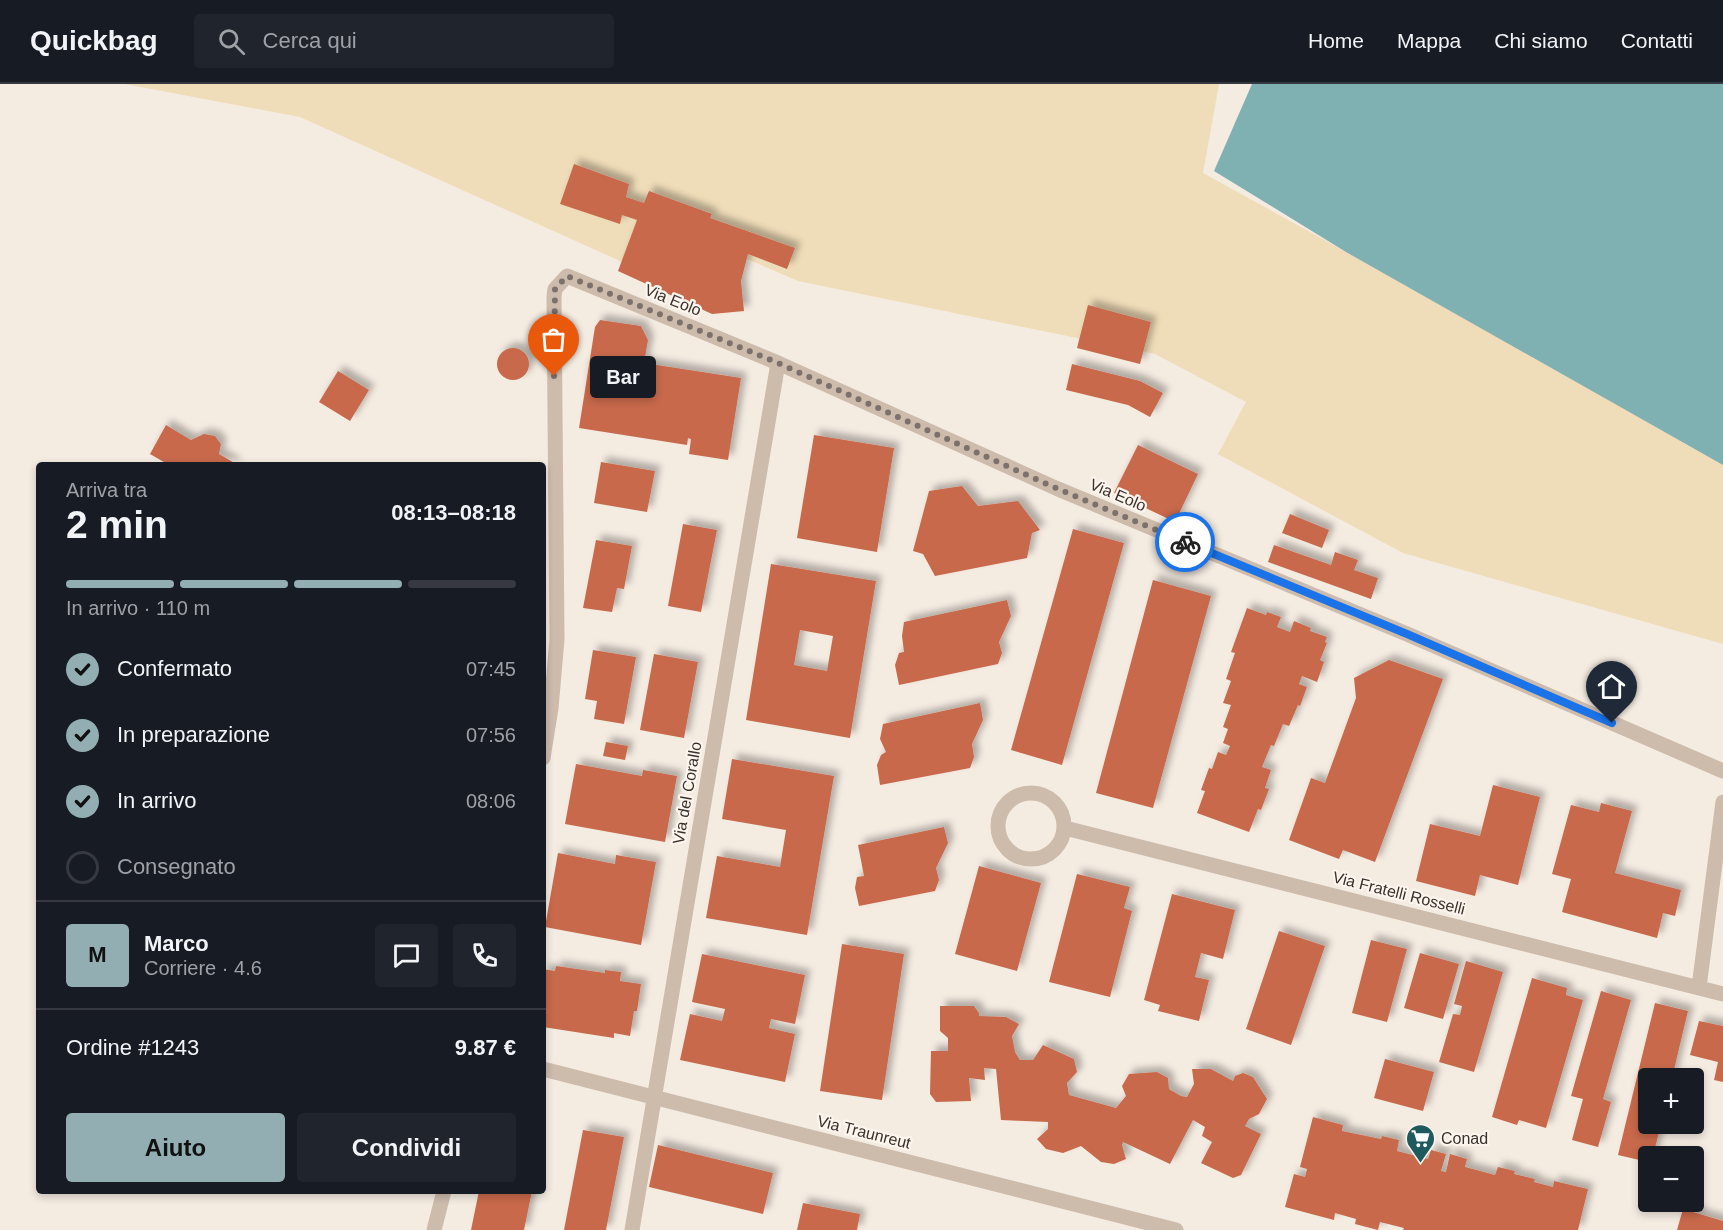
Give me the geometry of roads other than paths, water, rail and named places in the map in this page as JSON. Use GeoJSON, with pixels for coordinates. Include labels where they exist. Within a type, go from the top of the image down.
{"type":"FeatureCollection","features":[{"type":"Feature","properties":{"kind":"street","name":"Via Eolo"},"geometry":{"type":"LineString","coordinates":[[546,738],[554,686],[557,627],[554,297],[555,289],[567,276],[778,363],[1058,489],[1407,634],[1723,771]]}},
{"type":"Feature","properties":{"kind":"street","name":"Via del Corallo"},"geometry":{"type":"LineString","coordinates":[[632,1230],[778,363]]}},
{"type":"Feature","properties":{"kind":"street"},"geometry":{"type":"LineString","coordinates":[[1030,792],[1051,798],[1059,806],[1064,817],[1065,828],[1063,838],[1057,848],[1039,858],[1028,859],[1017,856],[1002,842],[998,832],[998,820],[1002,809],[1009,801],[1018,795],[1030,792]]}},
{"type":"Feature","properties":{"kind":"street"},"geometry":{"type":"LineString","coordinates":[[1699,987],[1723,802]]}},
{"type":"Feature","properties":{"kind":"street","name":"Via Fratelli Rosselli"},"geometry":{"type":"LineString","coordinates":[[1065,828],[1723,993]]}},
{"type":"Feature","properties":{"kind":"street","name":"Via Traunreut"},"geometry":{"type":"LineString","coordinates":[[546,1071],[1176,1230]]}},
{"type":"Feature","properties":{"kind":"street"},"geometry":{"type":"LineString","coordinates":[[434,1230],[443,1194]]}},
{"type":"Feature","properties":{"kind":"water"},"geometry":{"type":"Polygon","coordinates":[[[1252,84],[1723,84],[1723,465],[1346,252],[1214,171],[1252,84]]]}},
{"type":"Feature","properties":{"kind":"place","name":"Bar"},"geometry":{"type":"Point","coordinates":[554,376]}},
{"type":"Feature","properties":{"kind":"place","name":"Conad"},"geometry":{"type":"Point","coordinates":[1420,1164]}}]}
